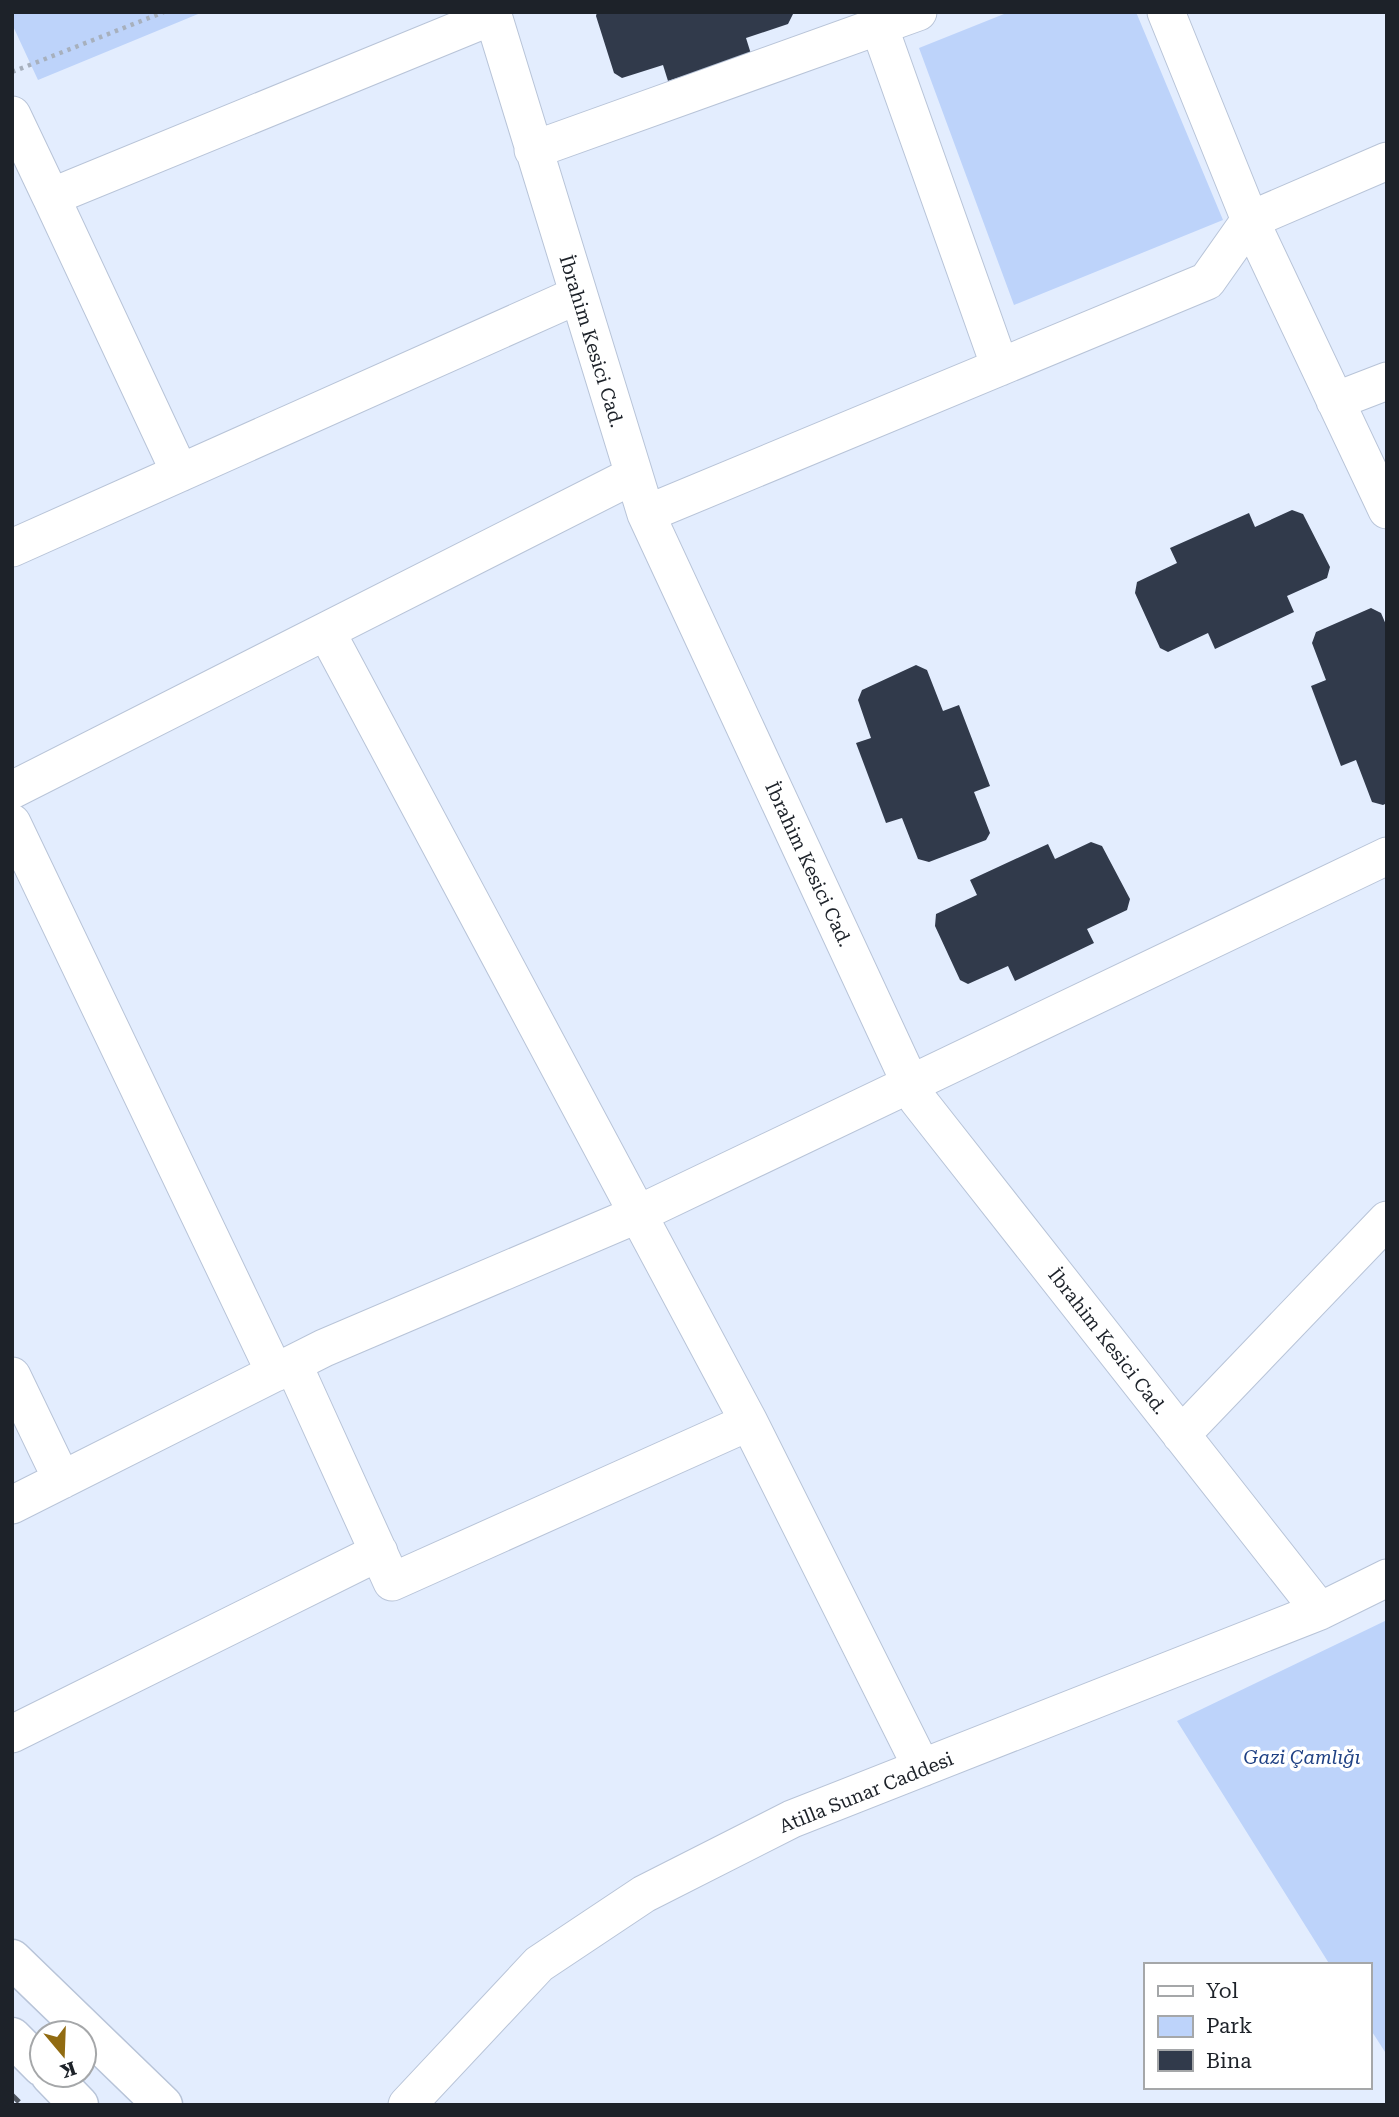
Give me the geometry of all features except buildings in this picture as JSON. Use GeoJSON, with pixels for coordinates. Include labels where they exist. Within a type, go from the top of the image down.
{"type":"FeatureCollection","features":[{"type":"Feature","properties":{"kind":"main road"},"geometry":{"type":"LineString","coordinates":[[12,1959],[163,2105]]}},
{"type":"Feature","properties":{"kind":"main road"},"geometry":{"type":"LineString","coordinates":[[12,2038],[28,2053]]}},
{"type":"Feature","properties":{"kind":"main road"},"geometry":{"type":"LineString","coordinates":[[64,2089],[79,2105]]}},
{"type":"Feature","properties":{"kind":"street"},"geometry":{"type":"LineString","coordinates":[[533,150],[918,12]]}},
{"type":"Feature","properties":{"kind":"street"},"geometry":{"type":"LineString","coordinates":[[1166,12],[1250,220],[1387,510]]}},
{"type":"Feature","properties":{"kind":"street"},"geometry":{"type":"LineString","coordinates":[[51,197],[492,14]]}},
{"type":"Feature","properties":{"kind":"street","name":"İbrahim Kesici Cad."},"geometry":{"type":"LineString","coordinates":[[492,14],[646,514],[918,1100],[1320,1611]]}},
{"type":"Feature","properties":{"kind":"street"},"geometry":{"type":"LineString","coordinates":[[879,26],[1000,367]]}},
{"type":"Feature","properties":{"kind":"street"},"geometry":{"type":"LineString","coordinates":[[12,115],[180,473]]}},
{"type":"Feature","properties":{"kind":"street"},"geometry":{"type":"LineString","coordinates":[[646,514],[1207,281],[1250,220],[1387,161]]}},
{"type":"Feature","properties":{"kind":"street"},"geometry":{"type":"LineString","coordinates":[[12,548],[578,295]]}},
{"type":"Feature","properties":{"kind":"street"},"geometry":{"type":"LineString","coordinates":[[1335,401],[1387,381]]}},
{"type":"Feature","properties":{"kind":"street"},"geometry":{"type":"LineString","coordinates":[[12,790],[634,475]]}},
{"type":"Feature","properties":{"kind":"street"},"geometry":{"type":"LineString","coordinates":[[326,631],[749,1422],[922,1768]]}},
{"type":"Feature","properties":{"kind":"street"},"geometry":{"type":"LineString","coordinates":[[12,823],[392,1582],[749,1422]]}},
{"type":"Feature","properties":{"kind":"street"},"geometry":{"type":"LineString","coordinates":[[12,1505],[284,1368],[636,1215],[1387,856]]}},
{"type":"Feature","properties":{"kind":"street"},"geometry":{"type":"LineString","coordinates":[[1181,1435],[1387,1220]]}},
{"type":"Feature","properties":{"kind":"street"},"geometry":{"type":"LineString","coordinates":[[12,1376],[62,1480]]}},
{"type":"Feature","properties":{"kind":"street"},"geometry":{"type":"LineString","coordinates":[[12,1734],[379,1552]]}},
{"type":"Feature","properties":{"kind":"street","name":"Atilla Sunar Caddesi"},"geometry":{"type":"LineString","coordinates":[[407,2105],[539,1964],[643,1894],[792,1819],[1320,1611],[1387,1578]]}},
{"type":"Feature","properties":{"kind":"path"},"geometry":{"type":"LineString","coordinates":[[12,72],[148,15],[164,12]]}},
{"type":"Feature","properties":{"kind":"green space"},"geometry":{"type":"Polygon","coordinates":[[[12,12],[203,12],[38,80],[12,24],[12,12]]]}},
{"type":"Feature","properties":{"kind":"green space"},"geometry":{"type":"Polygon","coordinates":[[[1009,12],[1136,12],[1223,220],[1014,305],[919,48],[1009,12]]]}},
{"type":"Feature","properties":{"kind":"green space","name":"Gazi Çamlığı"},"geometry":{"type":"Polygon","coordinates":[[[1387,1620],[1387,2055],[1371,2030],[1371,1963],[1329,1963],[1177,1721],[1387,1620]]]}},
{"type":"Feature","properties":{"kind":"railway"},"geometry":{"type":"LineString","coordinates":[[12,2095],[22,2105]]}}]}
